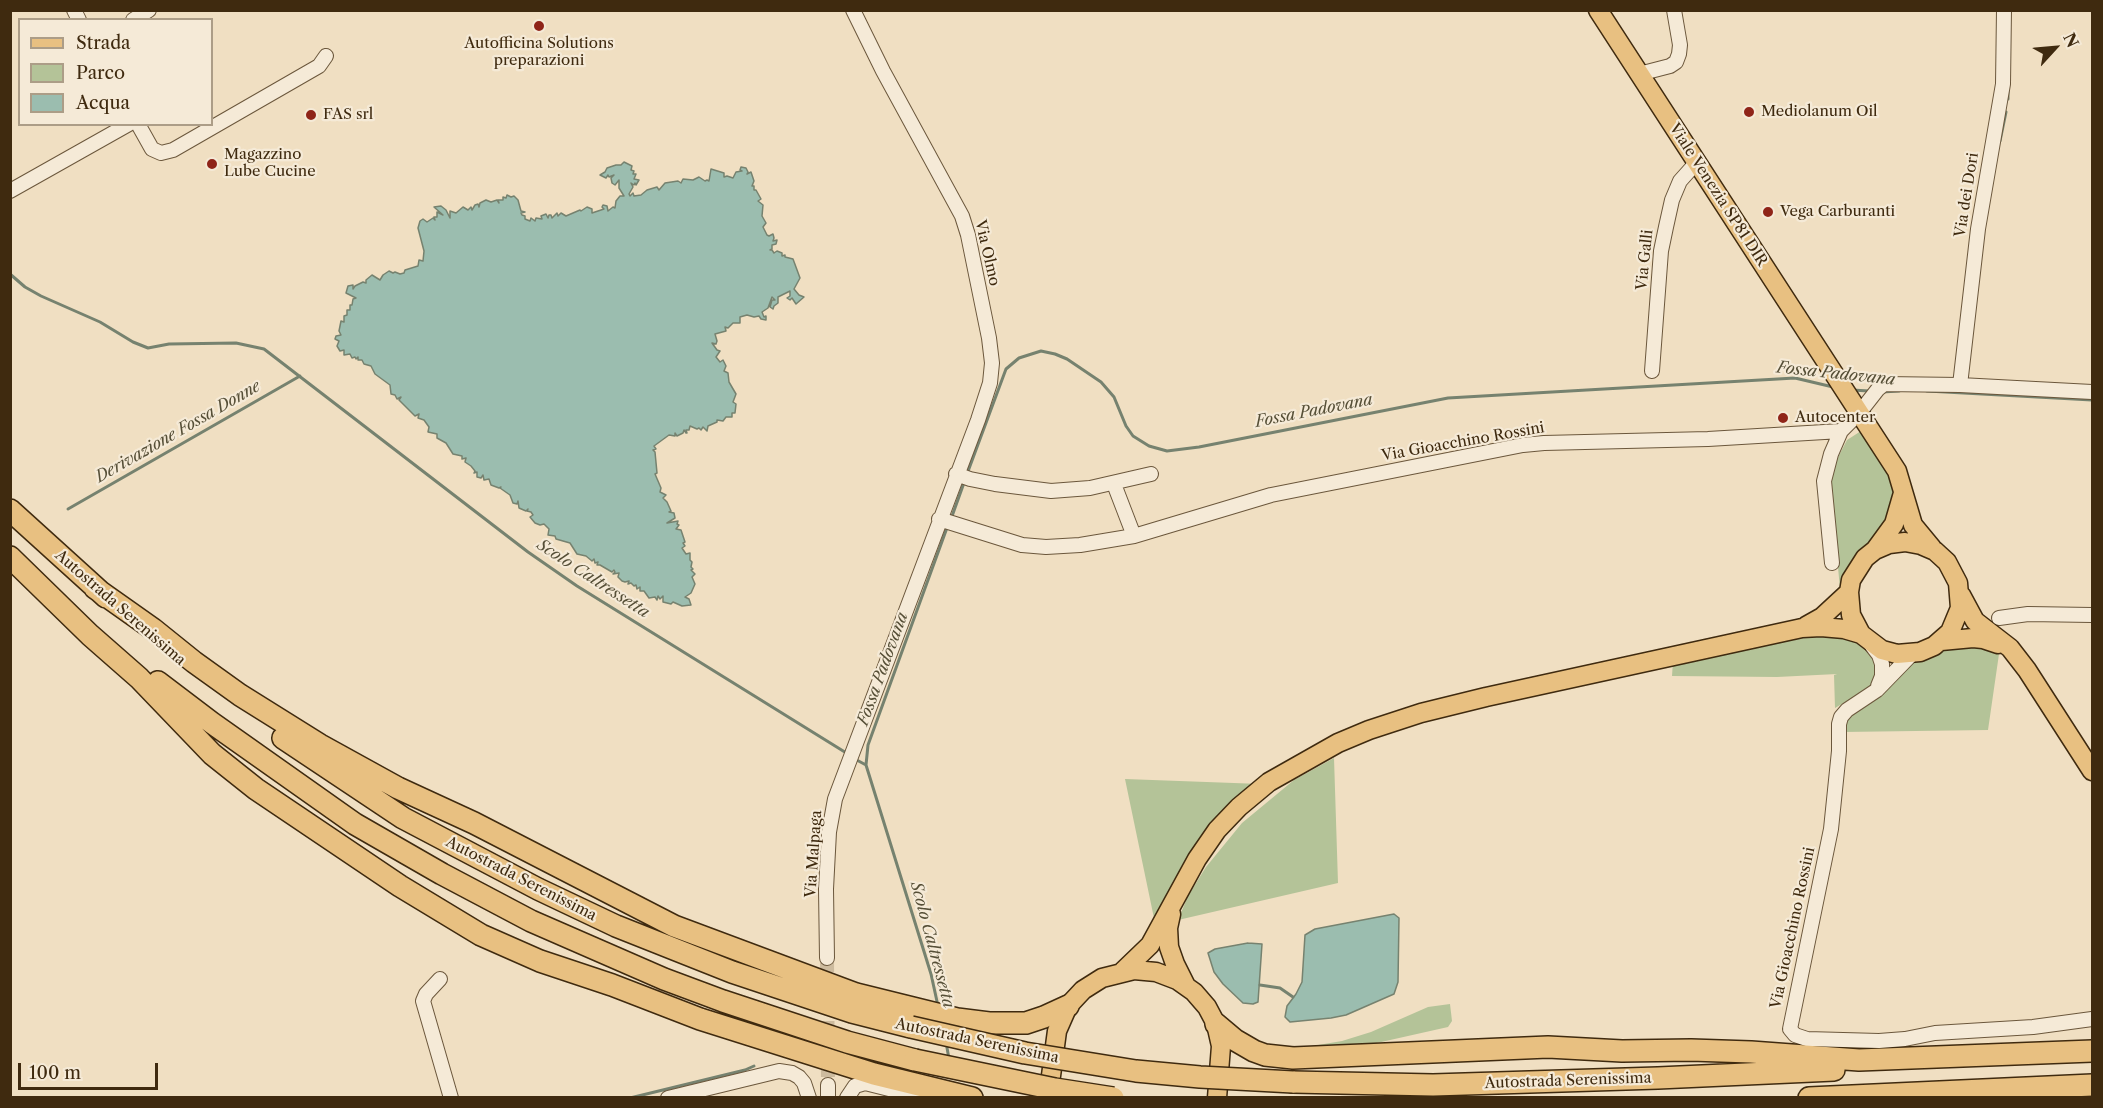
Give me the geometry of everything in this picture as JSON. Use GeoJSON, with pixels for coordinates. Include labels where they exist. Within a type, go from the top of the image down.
{"type":"FeatureCollection","features":[{"type":"Feature","properties":{"kind":"highway","name":"Autostrada Serenissima"},"geometry":{"type":"LineString","coordinates":[[10,510],[164,649],[253,717],[403,818],[538,890],[678,952],[852,1012],[911,1018],[1025,1053],[1136,1071],[1293,1082],[1433,1085],[2092,1058]]}},
{"type":"Feature","properties":{"kind":"highway","name":"Autostrada Serenissima"},"geometry":{"type":"LineString","coordinates":[[10,548],[100,633],[154,679],[204,717],[355,824],[531,921],[664,979],[781,1021],[915,1060],[1020,1083],[1113,1098]]}},
{"type":"Feature","properties":{"kind":"highway"},"geometry":{"type":"LineString","coordinates":[[10,557],[90,635],[139,678],[212,754],[247,782],[400,886],[481,935],[540,961],[612,985],[700,1019],[934,1094],[972,1098]]}},
{"type":"Feature","properties":{"kind":"highway"},"geometry":{"type":"LineString","coordinates":[[95,588],[240,695],[320,745],[398,788],[474,823],[674,926],[856,994],[911,1018],[1026,1023],[1068,1006]]}},
{"type":"Feature","properties":{"kind":"highway"},"geometry":{"type":"LineString","coordinates":[[1216,1024],[1235,1040],[1254,1051],[1293,1058],[1548,1047],[1622,1051],[1751,1052],[1859,1060],[2092,1051]]}},
{"type":"Feature","properties":{"kind":"highway"},"geometry":{"type":"LineString","coordinates":[[1809,1098],[2092,1085]]}},
{"type":"Feature","properties":{"kind":"main road","name":"Viale Venezia SP81 DIR"},"geometry":{"type":"LineString","coordinates":[[1598,10],[1897,471],[1913,525],[1935,551]]}},
{"type":"Feature","properties":{"kind":"main road"},"geometry":{"type":"LineString","coordinates":[[1865,638],[1851,615],[1849,592],[1857,568],[1875,550],[1894,524],[1903,493]]}},
{"type":"Feature","properties":{"kind":"main road"},"geometry":{"type":"LineString","coordinates":[[1123,971],[1149,945],[1203,850],[1239,807],[1269,782],[1338,743],[1369,730],[1421,713],[1486,697],[1802,628],[1835,627],[1865,638],[1882,650],[1897,654],[1912,654],[1927,650],[1950,632],[1956,621],[1960,608],[1960,595],[1959,584],[1952,569],[1935,551],[1921,544],[1905,542],[1889,544],[1875,550]]}},
{"type":"Feature","properties":{"kind":"main road"},"geometry":{"type":"LineString","coordinates":[[1802,628],[1822,617],[1849,592]]}},
{"type":"Feature","properties":{"kind":"main road"},"geometry":{"type":"LineString","coordinates":[[1960,595],[1975,621],[2010,648],[2027,670],[2092,771]]}},
{"type":"Feature","properties":{"kind":"main road"},"geometry":{"type":"LineString","coordinates":[[1941,641],[1962,638],[1983,639],[2010,648]]}},
{"type":"Feature","properties":{"kind":"main road"},"geometry":{"type":"LineString","coordinates":[[1178,891],[1169,921],[1168,938],[1175,964],[1186,986]]}},
{"type":"Feature","properties":{"kind":"main road"},"geometry":{"type":"LineString","coordinates":[[1048,1098],[1057,1031],[1068,1006],[1092,983],[1123,971],[1156,972],[1177,980],[1207,1006],[1216,1024],[1221,1046],[1217,1098]]}},
{"type":"Feature","properties":{"kind":"street"},"geometry":{"type":"LineString","coordinates":[[136,18],[149,10]]}},
{"type":"Feature","properties":{"kind":"street","name":"Via Olmo"},"geometry":{"type":"LineString","coordinates":[[854,10],[867,39],[957,207],[968,235],[989,338],[992,373],[963,476],[946,521]]}},
{"type":"Feature","properties":{"kind":"street"},"geometry":{"type":"LineString","coordinates":[[1639,74],[1670,66],[1676,62],[1680,45],[1674,10]]}},
{"type":"Feature","properties":{"kind":"street","name":"Via dei Dori"},"geometry":{"type":"LineString","coordinates":[[1960,385],[1978,229],[2002,84],[2004,10]]}},
{"type":"Feature","properties":{"kind":"street"},"geometry":{"type":"LineString","coordinates":[[139,126],[152,149],[161,153],[173,150],[319,66],[326,56]]}},
{"type":"Feature","properties":{"kind":"street"},"geometry":{"type":"LineString","coordinates":[[10,191],[125,126]]}},
{"type":"Feature","properties":{"kind":"street","name":"Via Galli"},"geometry":{"type":"LineString","coordinates":[[1652,371],[1661,252],[1666,227],[1672,200],[1680,181],[1697,162]]}},
{"type":"Feature","properties":{"kind":"street"},"geometry":{"type":"LineString","coordinates":[[1832,563],[1824,481],[1831,454],[1841,431],[1884,384],[1960,385],[2092,392]]}},
{"type":"Feature","properties":{"kind":"street","name":"Via Gioacchino Rossini"},"geometry":{"type":"LineString","coordinates":[[946,521],[1022,545],[1046,547],[1080,545],[1134,536],[1272,495],[1523,445],[1708,439],[1841,431]]}},
{"type":"Feature","properties":{"kind":"street"},"geometry":{"type":"LineString","coordinates":[[963,476],[1051,490],[1090,488],[1151,474]]}},
{"type":"Feature","properties":{"kind":"street"},"geometry":{"type":"LineString","coordinates":[[1114,484],[1134,536]]}},
{"type":"Feature","properties":{"kind":"street","name":"Via Malpaga"},"geometry":{"type":"LineString","coordinates":[[827,958],[826,888],[835,800],[854,747],[946,521]]}},
{"type":"Feature","properties":{"kind":"street"},"geometry":{"type":"LineString","coordinates":[[1999,618],[2028,614],[2092,615]]}},
{"type":"Feature","properties":{"kind":"street"},"geometry":{"type":"LineString","coordinates":[[1865,638],[1879,655],[1882,664],[1882,676],[1877,690]]}},
{"type":"Feature","properties":{"kind":"street","name":"Via Gioacchino Rossini"},"geometry":{"type":"LineString","coordinates":[[1912,654],[1877,690],[1841,717],[1831,829],[1790,1029],[1795,1035],[1807,1039],[1879,1041],[1935,1033],[2033,1028],[2092,1019]]}},
{"type":"Feature","properties":{"kind":"street"},"geometry":{"type":"LineString","coordinates":[[440,979],[426,994],[423,1001],[451,1098]]}},
{"type":"Feature","properties":{"kind":"street"},"geometry":{"type":"LineString","coordinates":[[668,1098],[779,1071],[792,1073],[799,1077],[807,1089],[809,1098]]}},
{"type":"Feature","properties":{"kind":"street"},"geometry":{"type":"LineString","coordinates":[[847,1098],[855,1086],[865,1083],[934,1094]]}},
{"type":"Feature","properties":{"kind":"green space"},"geometry":{"type":"Polygon","coordinates":[[[1861,431],[1895,471],[1898,505],[1840,589],[1831,490],[1833,467],[1847,440],[1861,431]]]}},
{"type":"Feature","properties":{"kind":"green space"},"geometry":{"type":"Polygon","coordinates":[[[1837,630],[1874,652],[1880,667],[1871,687],[1835,708],[1834,675],[1837,674],[1777,677],[1672,676],[1673,661],[1837,630]]]}},
{"type":"Feature","properties":{"kind":"green space"},"geometry":{"type":"Polygon","coordinates":[[[1962,641],[1994,648],[1999,654],[1988,730],[1843,732],[1843,722],[1906,662],[1962,641]]]}},
{"type":"Feature","properties":{"kind":"green space"},"geometry":{"type":"Polygon","coordinates":[[[1334,758],[1338,883],[1178,920],[1188,896],[1206,867],[1242,823],[1294,780],[1334,758]]]}},
{"type":"Feature","properties":{"kind":"green space"},"geometry":{"type":"Polygon","coordinates":[[[1125,779],[1261,784],[1155,923],[1125,779]]]}},
{"type":"Feature","properties":{"kind":"green space"},"geometry":{"type":"Polygon","coordinates":[[[1450,1004],[1452,1021],[1448,1027],[1359,1047],[1306,1047],[1342,1041],[1371,1032],[1428,1007],[1450,1004]]]}},
{"type":"Feature","properties":{"kind":"water"},"geometry":{"type":"Polygon","coordinates":[[[624,162],[632,166],[633,174],[636,174],[634,179],[639,180],[636,185],[631,183],[633,187],[630,196],[633,193],[634,196],[641,195],[657,187],[659,190],[665,183],[678,181],[681,183],[683,179],[693,180],[699,177],[709,181],[711,169],[724,173],[724,177],[733,178],[736,172],[742,171],[741,167],[746,168],[747,174],[751,172],[754,181],[752,186],[761,199],[758,201],[763,205],[762,216],[766,223],[763,227],[767,235],[773,234],[773,241],[777,240],[770,250],[793,259],[800,278],[794,289],[804,297],[796,304],[792,298],[790,300],[787,298],[790,296],[790,291],[778,297],[778,303],[773,309],[770,307],[772,300],[775,300],[772,297],[768,308],[762,312],[766,320],[759,316],[747,315],[740,317],[740,323],[733,323],[728,328],[725,327],[726,331],[715,334],[716,344],[712,343],[720,351],[716,357],[720,362],[723,360],[726,366],[724,371],[728,373],[729,382],[736,394],[733,402],[736,404],[735,413],[723,421],[717,420],[708,426],[707,431],[703,427],[701,430],[690,426],[689,430],[686,430],[687,433],[684,430],[677,436],[675,433],[675,436],[669,435],[654,446],[657,473],[655,474],[661,488],[660,492],[666,495],[663,498],[671,511],[669,512],[674,513],[675,518],[667,523],[678,521],[679,525],[676,529],[681,530],[685,542],[682,548],[686,554],[690,553],[693,569],[691,570],[695,574],[692,577],[695,584],[691,593],[685,597],[689,599],[691,605],[682,606],[673,602],[671,604],[663,602],[663,596],[660,599],[658,596],[657,600],[655,597],[649,598],[644,591],[640,591],[640,587],[637,589],[636,585],[628,584],[629,581],[622,581],[618,577],[619,573],[613,574],[614,570],[612,572],[597,565],[598,562],[595,563],[594,559],[592,561],[586,556],[577,554],[570,543],[548,535],[549,529],[544,524],[535,523],[528,509],[526,511],[519,508],[518,501],[517,504],[513,503],[510,495],[501,487],[491,485],[489,479],[484,480],[483,475],[481,478],[477,477],[477,472],[474,473],[471,466],[465,462],[466,458],[462,459],[462,456],[453,454],[446,443],[437,438],[437,434],[428,432],[429,427],[424,420],[418,418],[419,414],[415,416],[399,400],[401,397],[397,399],[391,394],[390,385],[375,374],[371,366],[358,360],[358,357],[356,359],[350,354],[344,355],[344,350],[340,351],[337,346],[339,341],[335,339],[336,336],[341,335],[339,331],[341,321],[344,322],[347,310],[350,310],[353,299],[356,298],[346,293],[348,286],[353,285],[353,289],[363,282],[366,283],[372,275],[380,280],[389,271],[404,273],[405,270],[418,266],[419,260],[423,261],[424,251],[418,228],[423,219],[427,222],[433,218],[435,220],[437,212],[443,215],[434,207],[441,206],[450,218],[450,211],[456,213],[463,207],[468,210],[471,207],[472,210],[475,205],[478,204],[479,207],[480,203],[486,200],[491,202],[497,200],[499,203],[498,200],[503,200],[503,197],[506,198],[507,195],[514,196],[518,200],[521,211],[525,212],[521,213],[522,215],[530,221],[531,218],[535,221],[536,218],[542,219],[541,216],[546,214],[548,218],[549,215],[552,218],[557,213],[558,216],[561,213],[566,216],[587,207],[592,209],[592,213],[604,209],[603,205],[607,206],[608,211],[615,208],[620,196],[624,196],[619,188],[619,180],[615,185],[612,183],[611,178],[614,175],[609,177],[608,175],[606,178],[600,175],[607,168],[621,165],[624,162]]]}},
{"type":"Feature","properties":{"kind":"water"},"geometry":{"type":"Polygon","coordinates":[[[1394,914],[1399,918],[1398,982],[1394,994],[1346,1015],[1290,1022],[1285,1017],[1287,1006],[1302,982],[1305,935],[1315,929],[1394,914]]]}},
{"type":"Feature","properties":{"kind":"water"},"geometry":{"type":"Polygon","coordinates":[[[1248,943],[1262,944],[1258,1002],[1253,1004],[1243,1003],[1223,984],[1214,972],[1208,953],[1215,949],[1248,943]]]}},
{"type":"Feature","properties":{"kind":"waterway"},"geometry":{"type":"LineString","coordinates":[[2008,90],[2008,99]]}},
{"type":"Feature","properties":{"kind":"waterway"},"geometry":{"type":"LineString","coordinates":[[2000,141],[2006,112]]}},
{"type":"Feature","properties":{"kind":"waterway","name":"Scolo Caltressetta"},"geometry":{"type":"LineString","coordinates":[[10,274],[25,287],[41,296],[100,322],[133,342],[148,348],[169,344],[236,343],[264,349],[528,552],[577,586],[848,754]]}},
{"type":"Feature","properties":{"kind":"waterway","name":"Fossa Padovana"},"geometry":{"type":"LineString","coordinates":[[967,474],[1006,369],[1019,358],[1041,351],[1067,359],[1101,382],[1114,397],[1126,426],[1133,436],[1149,446],[1167,451],[1199,447],[1448,398],[1795,378],[1833,387]]}},
{"type":"Feature","properties":{"kind":"waterway","name":"Derivazione Fossa Donne"},"geometry":{"type":"LineString","coordinates":[[68,509],[300,376]]}},
{"type":"Feature","properties":{"kind":"waterway","name":"Fossa Padovana"},"geometry":{"type":"LineString","coordinates":[[1852,390],[1869,391]]}},
{"type":"Feature","properties":{"kind":"waterway","name":"Fossa Padovana"},"geometry":{"type":"LineString","coordinates":[[1882,392],[1899,391]]}},
{"type":"Feature","properties":{"kind":"waterway","name":"Fossa Padovana"},"geometry":{"type":"LineString","coordinates":[[1927,391],[2092,400]]}},
{"type":"Feature","properties":{"kind":"waterway","name":"Fossa Padovana"},"geometry":{"type":"LineString","coordinates":[[951,519],[965,480]]}},
{"type":"Feature","properties":{"kind":"waterway","name":"Fossa Padovana"},"geometry":{"type":"LineString","coordinates":[[866,765],[868,745],[948,525]]}},
{"type":"Feature","properties":{"kind":"waterway","name":"Scolo Caltressetta"},"geometry":{"type":"LineString","coordinates":[[853,758],[866,765],[931,974],[938,1006]]}},
{"type":"Feature","properties":{"kind":"waterway"},"geometry":{"type":"LineString","coordinates":[[1260,985],[1280,988],[1293,997]]}},
{"type":"Feature","properties":{"kind":"waterway","name":"Scolo Caltressetta"},"geometry":{"type":"LineString","coordinates":[[946,1042],[949,1059]]}},
{"type":"Feature","properties":{"kind":"waterway"},"geometry":{"type":"LineString","coordinates":[[630,1098],[754,1066]]}},
{"type":"Feature","properties":{"kind":"tunnel"},"geometry":{"type":"LineString","coordinates":[[827,958],[828,1085]]}},
{"type":"Feature","properties":{"kind":"place","name":"Autofficina Solutions preparazioni"},"geometry":{"type":"Point","coordinates":[539,26]}},
{"type":"Feature","properties":{"kind":"place","name":"Mediolanum Oil"},"geometry":{"type":"Point","coordinates":[1749,112]}},
{"type":"Feature","properties":{"kind":"place","name":"FAS srl"},"geometry":{"type":"Point","coordinates":[311,115]}},
{"type":"Feature","properties":{"kind":"place","name":"Magazzino Lube Cucine"},"geometry":{"type":"Point","coordinates":[212,164]}},
{"type":"Feature","properties":{"kind":"place","name":"Vega Carburanti"},"geometry":{"type":"Point","coordinates":[1768,212]}},
{"type":"Feature","properties":{"kind":"place","name":"Autocenter"},"geometry":{"type":"Point","coordinates":[1783,418]}}]}
